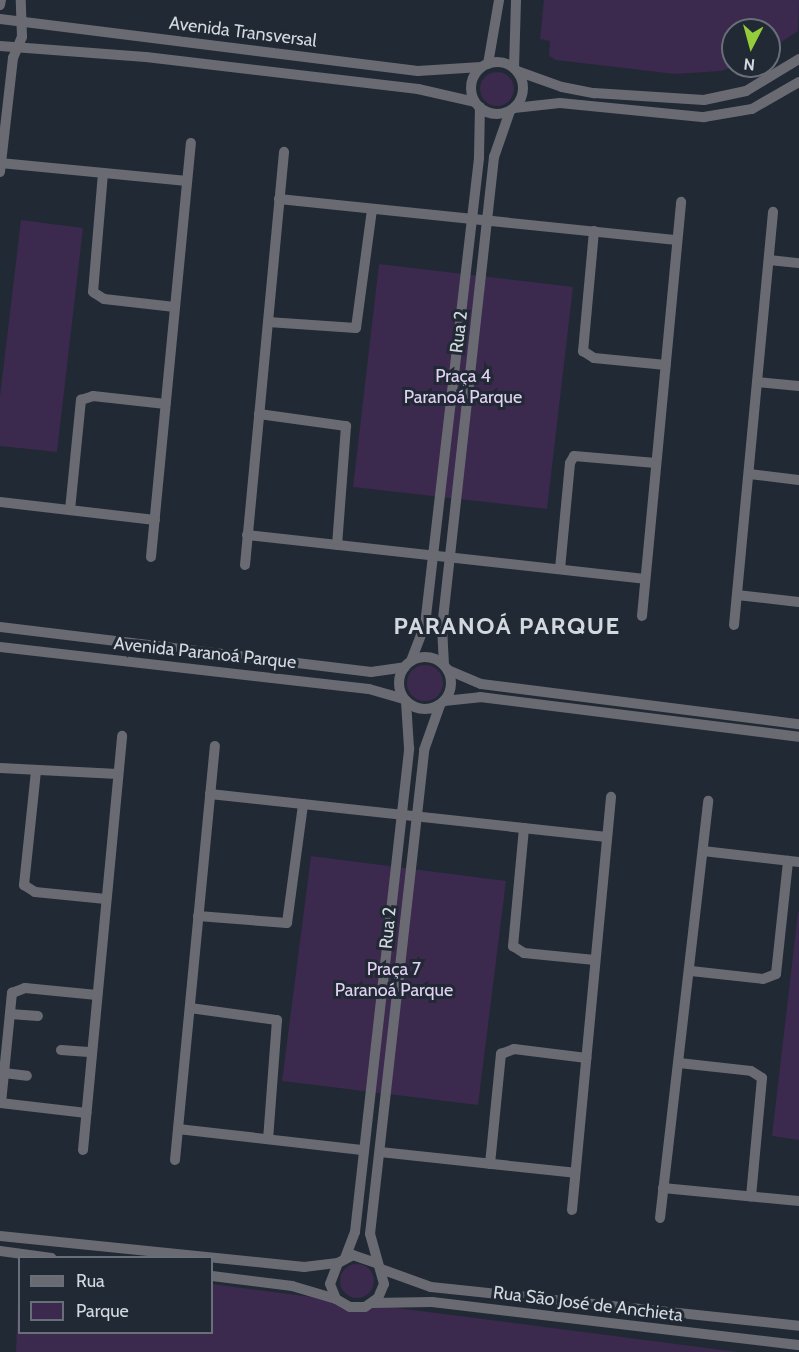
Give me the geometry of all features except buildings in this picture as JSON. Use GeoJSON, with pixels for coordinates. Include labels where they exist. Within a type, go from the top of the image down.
{"type":"FeatureCollection","features":[{"type":"Feature","properties":{"kind":"street"},"geometry":{"type":"LineString","coordinates":[[0,5],[1,0]]}},
{"type":"Feature","properties":{"kind":"street"},"geometry":{"type":"LineString","coordinates":[[21,0],[20,46],[13,58],[0,166],[187,181]]}},
{"type":"Feature","properties":{"kind":"street"},"geometry":{"type":"LineString","coordinates":[[477,105],[472,80],[485,66],[499,0]]}},
{"type":"Feature","properties":{"kind":"street"},"geometry":{"type":"LineString","coordinates":[[512,110],[523,94],[516,70],[516,0]]}},
{"type":"Feature","properties":{"kind":"street","name":"Avenida Transversal"},"geometry":{"type":"LineString","coordinates":[[0,19],[418,71],[485,66],[502,62],[516,70],[562,87],[594,93],[704,100],[746,91],[799,59]]}},
{"type":"Feature","properties":{"kind":"street","name":"Avenida Transversal"},"geometry":{"type":"LineString","coordinates":[[0,46],[20,46],[418,89],[477,105],[494,114],[560,103],[704,117],[752,109],[799,82]]}},
{"type":"Feature","properties":{"kind":"street","name":"Rua 2"},"geometry":{"type":"LineString","coordinates":[[408,664],[425,625],[479,157],[477,105]]}},
{"type":"Feature","properties":{"kind":"street","name":"Rua 2"},"geometry":{"type":"LineString","coordinates":[[446,668],[442,628],[495,157],[512,110]]}},
{"type":"Feature","properties":{"kind":"street"},"geometry":{"type":"LineString","coordinates":[[151,557],[190,143]]}},
{"type":"Feature","properties":{"kind":"street"},"geometry":{"type":"LineString","coordinates":[[245,566],[284,152]]}},
{"type":"Feature","properties":{"kind":"street"},"geometry":{"type":"LineString","coordinates":[[103,173],[93,292],[99,298],[175,307]]}},
{"type":"Feature","properties":{"kind":"street"},"geometry":{"type":"LineString","coordinates":[[279,199],[677,240]]}},
{"type":"Feature","properties":{"kind":"street"},"geometry":{"type":"LineString","coordinates":[[642,616],[681,202]]}},
{"type":"Feature","properties":{"kind":"street"},"geometry":{"type":"LineString","coordinates":[[268,322],[347,330],[359,325],[372,210]]}},
{"type":"Feature","properties":{"kind":"street"},"geometry":{"type":"LineString","coordinates":[[734,626],[774,212]]}},
{"type":"Feature","properties":{"kind":"street"},"geometry":{"type":"LineString","coordinates":[[594,231],[583,351],[594,358],[666,365]]}},
{"type":"Feature","properties":{"kind":"street"},"geometry":{"type":"LineString","coordinates":[[769,260],[799,263]]}},
{"type":"Feature","properties":{"kind":"street"},"geometry":{"type":"LineString","coordinates":[[758,382],[799,386]]}},
{"type":"Feature","properties":{"kind":"street"},"geometry":{"type":"LineString","coordinates":[[70,510],[80,405],[84,397],[166,404]]}},
{"type":"Feature","properties":{"kind":"street"},"geometry":{"type":"LineString","coordinates":[[259,414],[346,426],[337,545]]}},
{"type":"Feature","properties":{"kind":"street"},"geometry":{"type":"LineString","coordinates":[[560,569],[570,463],[574,456],[656,463]]}},
{"type":"Feature","properties":{"kind":"street"},"geometry":{"type":"LineString","coordinates":[[749,474],[799,480]]}},
{"type":"Feature","properties":{"kind":"street"},"geometry":{"type":"LineString","coordinates":[[0,502],[155,520]]}},
{"type":"Feature","properties":{"kind":"street"},"geometry":{"type":"LineString","coordinates":[[248,535],[645,579]]}},
{"type":"Feature","properties":{"kind":"street"},"geometry":{"type":"LineString","coordinates":[[737,595],[799,602]]}},
{"type":"Feature","properties":{"kind":"street","name":"Avenida Paranoá Parque"},"geometry":{"type":"LineString","coordinates":[[0,627],[371,672],[428,657],[481,684],[799,724]]}},
{"type":"Feature","properties":{"kind":"street","name":"Avenida Paranoá Parque"},"geometry":{"type":"LineString","coordinates":[[0,647],[369,689],[426,709],[442,703],[480,697],[799,737]]}},
{"type":"Feature","properties":{"kind":"street"},"geometry":{"type":"LineString","coordinates":[[405,700],[399,680],[408,664]]}},
{"type":"Feature","properties":{"kind":"street"},"geometry":{"type":"LineString","coordinates":[[442,703],[451,686],[446,668]]}},
{"type":"Feature","properties":{"kind":"street","name":"Rua 2"},"geometry":{"type":"LineString","coordinates":[[341,1260],[355,1232],[361,1153],[409,748],[405,700]]}},
{"type":"Feature","properties":{"kind":"street","name":"Rua 2"},"geometry":{"type":"LineString","coordinates":[[379,1266],[370,1234],[424,750],[442,703]]}},
{"type":"Feature","properties":{"kind":"street"},"geometry":{"type":"LineString","coordinates":[[83,1150],[122,736]]}},
{"type":"Feature","properties":{"kind":"street"},"geometry":{"type":"LineString","coordinates":[[176,1160],[215,746]]}},
{"type":"Feature","properties":{"kind":"street"},"geometry":{"type":"LineString","coordinates":[[0,768],[118,774]]}},
{"type":"Feature","properties":{"kind":"street"},"geometry":{"type":"LineString","coordinates":[[36,771],[24,885],[35,892],[106,899]]}},
{"type":"Feature","properties":{"kind":"street"},"geometry":{"type":"LineString","coordinates":[[210,794],[607,837]]}},
{"type":"Feature","properties":{"kind":"street"},"geometry":{"type":"LineString","coordinates":[[572,1210],[611,797]]}},
{"type":"Feature","properties":{"kind":"street"},"geometry":{"type":"LineString","coordinates":[[660,1218],[691,972],[708,801]]}},
{"type":"Feature","properties":{"kind":"street"},"geometry":{"type":"LineString","coordinates":[[198,916],[278,924],[290,920],[303,804]]}},
{"type":"Feature","properties":{"kind":"street"},"geometry":{"type":"LineString","coordinates":[[524,828],[513,946],[524,953],[595,960]]}},
{"type":"Feature","properties":{"kind":"street"},"geometry":{"type":"LineString","coordinates":[[691,972],[763,979],[776,974],[794,862],[704,851]]}},
{"type":"Feature","properties":{"kind":"street"},"geometry":{"type":"LineString","coordinates":[[86,1113],[0,1103],[12,993],[19,988],[98,995]]}},
{"type":"Feature","properties":{"kind":"street"},"geometry":{"type":"LineString","coordinates":[[190,1008],[277,1020],[279,1029],[267,1139]]}},
{"type":"Feature","properties":{"kind":"street"},"geometry":{"type":"LineString","coordinates":[[10,1014],[38,1016]]}},
{"type":"Feature","properties":{"kind":"street"},"geometry":{"type":"LineString","coordinates":[[60,1050],[92,1052]]}},
{"type":"Feature","properties":{"kind":"street"},"geometry":{"type":"LineString","coordinates":[[490,1164],[504,1051],[586,1058]]}},
{"type":"Feature","properties":{"kind":"street"},"geometry":{"type":"LineString","coordinates":[[679,1063],[751,1071],[762,1078],[751,1196]]}},
{"type":"Feature","properties":{"kind":"street"},"geometry":{"type":"LineString","coordinates":[[4,1073],[27,1076]]}},
{"type":"Feature","properties":{"kind":"street"},"geometry":{"type":"LineString","coordinates":[[178,1130],[267,1139],[379,1155],[575,1173]]}},
{"type":"Feature","properties":{"kind":"street"},"geometry":{"type":"LineString","coordinates":[[663,1188],[799,1201]]}},
{"type":"Feature","properties":{"kind":"street","name":"Rua São José de Anchieta"},"geometry":{"type":"LineString","coordinates":[[0,1236],[196,1256]]}},
{"type":"Feature","properties":{"kind":"street"},"geometry":{"type":"LineString","coordinates":[[0,1251],[43,1256]]}},
{"type":"Feature","properties":{"kind":"street","name":"Rua São José de Anchieta"},"geometry":{"type":"LineString","coordinates":[[213,1258],[304,1267],[362,1255],[379,1266],[431,1287],[799,1326]]}},
{"type":"Feature","properties":{"kind":"street"},"geometry":{"type":"LineString","coordinates":[[336,1299],[330,1284],[341,1260]]}},
{"type":"Feature","properties":{"kind":"street"},"geometry":{"type":"LineString","coordinates":[[372,1303],[382,1292],[379,1266]]}},
{"type":"Feature","properties":{"kind":"street","name":"Rua São José de Anchieta"},"geometry":{"type":"LineString","coordinates":[[213,1276],[292,1286],[357,1308],[372,1303],[432,1302],[799,1345]]}},
{"type":"Feature","properties":{"kind":"green space"},"geometry":{"type":"Polygon","coordinates":[[[544,0],[799,0],[798,31],[781,42],[781,18],[721,18],[721,71],[675,74],[556,60],[549,56],[550,41],[540,39],[544,0]]]}},
{"type":"Feature","properties":{"kind":"green space"},"geometry":{"type":"Polygon","coordinates":[[[497,72],[509,77],[514,89],[509,101],[497,106],[485,101],[480,89],[485,77],[497,72]]]}},
{"type":"Feature","properties":{"kind":"green space"},"geometry":{"type":"Polygon","coordinates":[[[21,220],[83,228],[57,452],[0,446],[0,396],[21,220]]]}},
{"type":"Feature","properties":{"kind":"green space","name":"Praça 4 Paranoá Parque"},"geometry":{"type":"Polygon","coordinates":[[[379,264],[573,287],[547,509],[353,487],[379,264]]]}},
{"type":"Feature","properties":{"kind":"green space"},"geometry":{"type":"Polygon","coordinates":[[[425,665],[437,671],[443,683],[437,695],[425,701],[413,695],[407,683],[413,671],[425,665]]]}},
{"type":"Feature","properties":{"kind":"green space","name":"Praça 7 Paranoá Parque"},"geometry":{"type":"Polygon","coordinates":[[[311,856],[506,881],[478,1105],[282,1081],[311,856]]]}},
{"type":"Feature","properties":{"kind":"green space"},"geometry":{"type":"Polygon","coordinates":[[[799,912],[799,1140],[772,1136],[799,912]]]}},
{"type":"Feature","properties":{"kind":"green space"},"geometry":{"type":"Polygon","coordinates":[[[357,1264],[369,1269],[374,1281],[369,1293],[357,1298],[345,1293],[340,1281],[345,1269],[357,1264]]]}},
{"type":"Feature","properties":{"kind":"green space"},"geometry":{"type":"Polygon","coordinates":[[[213,1284],[738,1352],[16,1352],[18,1301],[18,1334],[213,1334],[213,1284]]]}},
{"type":"Feature","properties":{"kind":"district","name":"PARANOÁ PARQUE"},"geometry":{"type":"Point","coordinates":[507,626]}}]}
